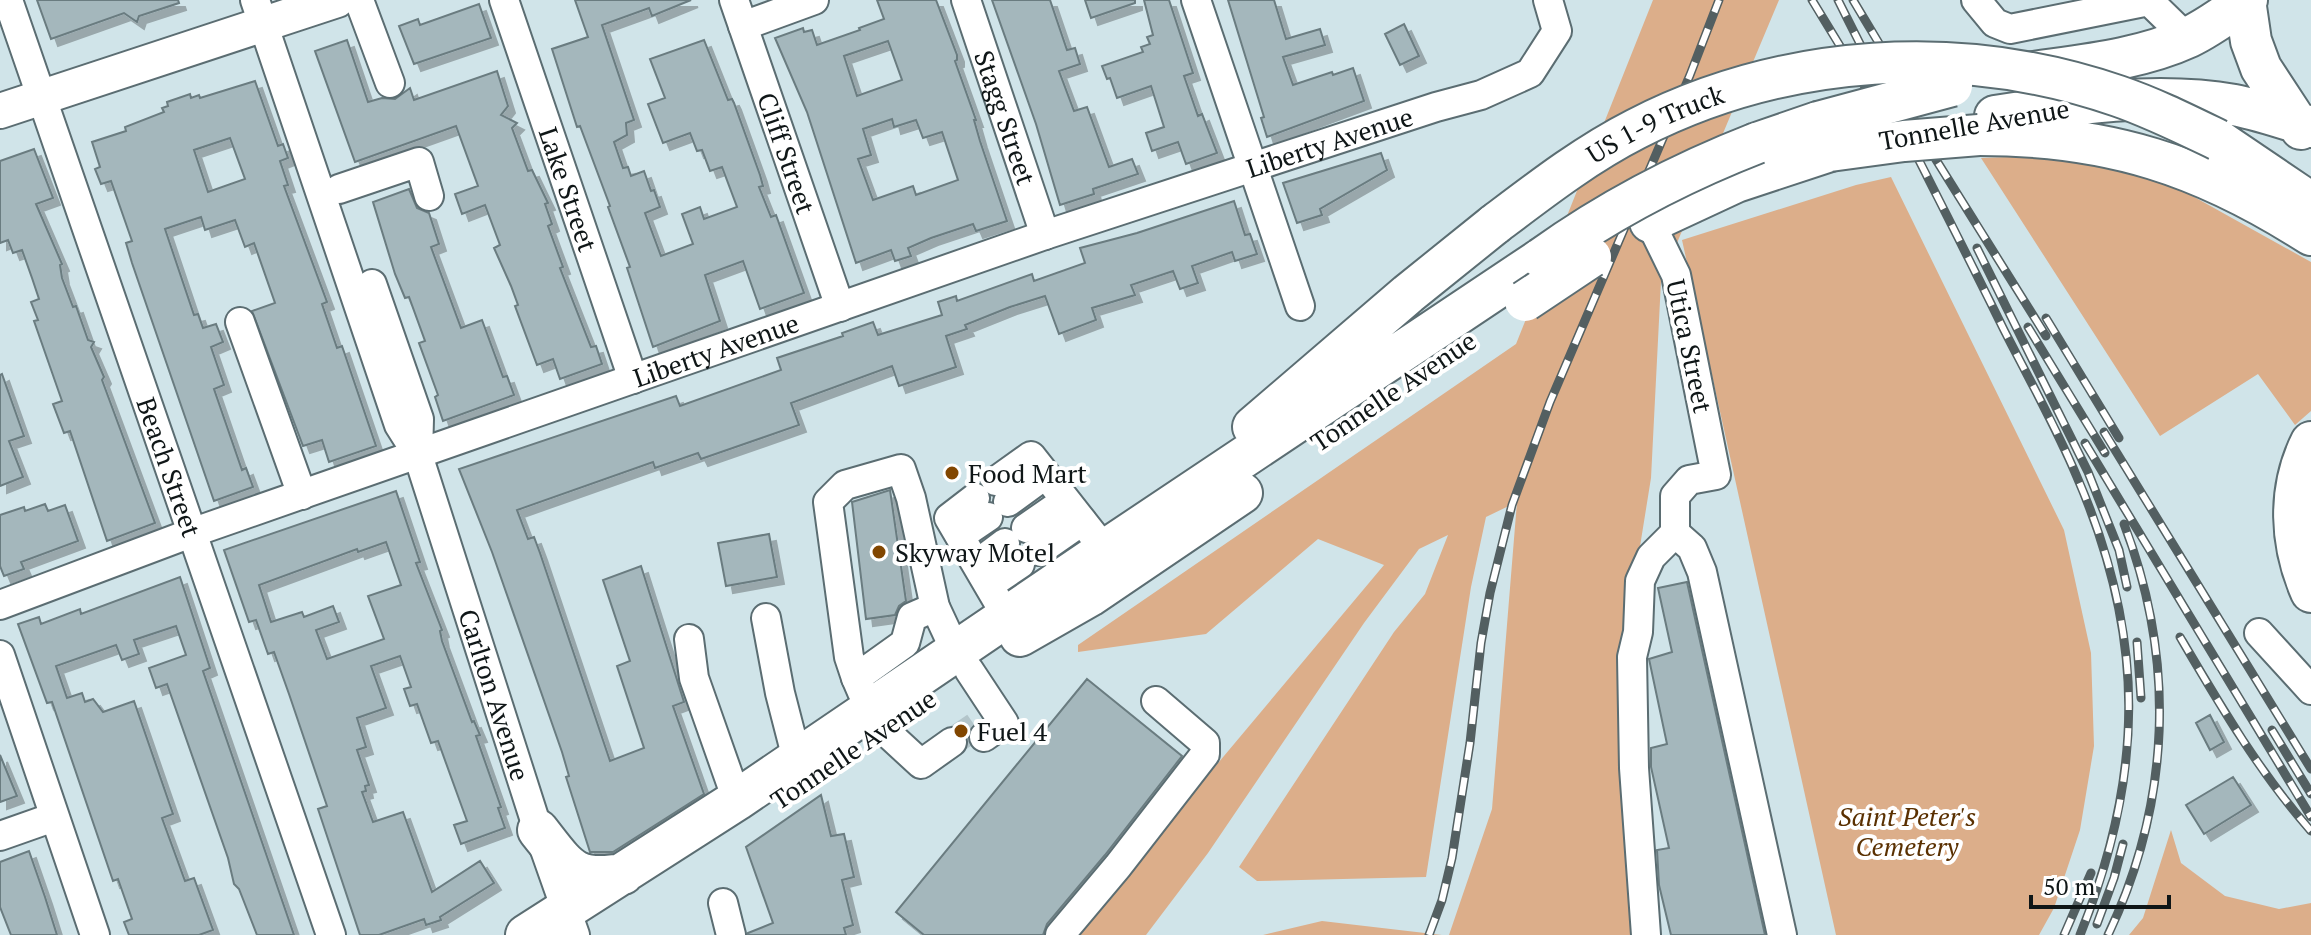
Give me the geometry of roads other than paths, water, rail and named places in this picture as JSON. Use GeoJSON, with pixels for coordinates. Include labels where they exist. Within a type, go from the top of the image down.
{"type":"FeatureCollection","features":[{"type":"Feature","properties":{"kind":"highway","name":"Tonnelle Avenue"},"geometry":{"type":"LineString","coordinates":[[1968,114],[2187,38],[2245,0]]}},
{"type":"Feature","properties":{"kind":"highway"},"geometry":{"type":"LineString","coordinates":[[2245,0],[2255,54],[2268,81],[2307,127]]}},
{"type":"Feature","properties":{"kind":"highway","name":"US 1-9 Truck"},"geometry":{"type":"LineString","coordinates":[[1084,524],[1408,294],[1495,224],[1581,162],[1661,117],[1763,81],[1888,62],[1951,63],[2051,77],[2115,95],[2218,140],[2311,203]]}},
{"type":"Feature","properties":{"kind":"highway","name":"Tonnelle Avenue"},"geometry":{"type":"LineString","coordinates":[[977,701],[991,589],[1084,524],[1542,258],[1630,201],[1696,168],[1757,159],[1824,137],[1968,114],[2072,106],[2179,100],[2234,105],[2307,127]]}},
{"type":"Feature","properties":{"kind":"highway"},"geometry":{"type":"LineString","coordinates":[[1824,137],[1904,141],[1968,114],[2139,154],[2190,171],[2234,190],[2311,235]]}},
{"type":"Feature","properties":{"kind":"highway","name":"Tonnelle Avenue"},"geometry":{"type":"LineString","coordinates":[[570,928],[623,874],[797,759],[888,727],[977,701],[1018,638],[1090,596],[1588,259],[1650,222],[1702,197],[1757,159]]}},
{"type":"Feature","properties":{"kind":"highway"},"geometry":{"type":"LineString","coordinates":[[2311,442],[2299,474],[2294,522],[2299,555],[2311,592]]}},
{"type":"Feature","properties":{"kind":"highway","name":"Tonnelle Avenue"},"geometry":{"type":"LineString","coordinates":[[526,935],[570,928],[704,848],[888,727]]}},
{"type":"Feature","properties":{"kind":"highway"},"geometry":{"type":"LineString","coordinates":[[538,830],[560,858],[583,875],[593,878],[623,874]]}},
{"type":"Feature","properties":{"kind":"main road"},"geometry":{"type":"LineString","coordinates":[[0,111],[268,11],[337,0]]}},
{"type":"Feature","properties":{"kind":"street","name":"Beach Street"},"geometry":{"type":"LineString","coordinates":[[8,0],[331,935]]}},
{"type":"Feature","properties":{"kind":"street"},"geometry":{"type":"LineString","coordinates":[[359,0],[390,83]]}},
{"type":"Feature","properties":{"kind":"street","name":"Lake Street"},"geometry":{"type":"LineString","coordinates":[[504,0],[633,379]]}},
{"type":"Feature","properties":{"kind":"street"},"geometry":{"type":"LineString","coordinates":[[739,13],[782,12],[814,0]]}},
{"type":"Feature","properties":{"kind":"street","name":"Stagg Street"},"geometry":{"type":"LineString","coordinates":[[966,0],[1045,235]]}},
{"type":"Feature","properties":{"kind":"street"},"geometry":{"type":"LineString","coordinates":[[1196,0],[1300,306]]}},
{"type":"Feature","properties":{"kind":"street","name":"Liberty Avenue"},"geometry":{"type":"LineString","coordinates":[[0,605],[194,532],[1045,235],[1481,95],[1530,73],[1557,31],[1548,0]]}},
{"type":"Feature","properties":{"kind":"street"},"geometry":{"type":"LineString","coordinates":[[1976,0],[1995,23],[2010,29],[2149,1],[2187,38]]}},
{"type":"Feature","properties":{"kind":"street","name":"Carlton Avenue"},"geometry":{"type":"LineString","coordinates":[[268,11],[362,284],[419,419],[418,455],[570,928]]}},
{"type":"Feature","properties":{"kind":"street","name":"Cliff Street"},"geometry":{"type":"LineString","coordinates":[[739,13],[840,307]]}},
{"type":"Feature","properties":{"kind":"street","name":"Carlton Avenue"},"geometry":{"type":"LineString","coordinates":[[314,143],[339,189],[362,284]]}},
{"type":"Feature","properties":{"kind":"street"},"geometry":{"type":"LineString","coordinates":[[339,189],[419,162],[429,196]]}},
{"type":"Feature","properties":{"kind":"street","name":"Utica Street"},"geometry":{"type":"LineString","coordinates":[[1650,222],[1676,275],[1716,475],[1689,480],[1675,496],[1675,533]]}},
{"type":"Feature","properties":{"kind":"street"},"geometry":{"type":"LineString","coordinates":[[240,322],[302,495]]}},
{"type":"Feature","properties":{"kind":"street"},"geometry":{"type":"LineString","coordinates":[[1031,456],[1084,524],[1022,546],[991,589],[949,518],[992,499],[1031,456]]}},
{"type":"Feature","properties":{"kind":"street"},"geometry":{"type":"LineString","coordinates":[[952,742],[888,727],[849,657],[828,502],[845,485],[901,469],[911,498],[934,598],[977,701]]}},
{"type":"Feature","properties":{"kind":"street"},"geometry":{"type":"LineString","coordinates":[[1646,935],[1634,768],[1632,657],[1638,632],[1640,581],[1651,557],[1675,533],[1692,548],[1702,572],[1782,935]]}},
{"type":"Feature","properties":{"kind":"street"},"geometry":{"type":"LineString","coordinates":[[888,727],[912,617],[934,598]]}},
{"type":"Feature","properties":{"kind":"street"},"geometry":{"type":"LineString","coordinates":[[766,618],[780,693],[797,759]]}},
{"type":"Feature","properties":{"kind":"street"},"geometry":{"type":"LineString","coordinates":[[2259,633],[2311,690]]}},
{"type":"Feature","properties":{"kind":"street"},"geometry":{"type":"LineString","coordinates":[[689,639],[694,678],[737,800]]}},
{"type":"Feature","properties":{"kind":"street"},"geometry":{"type":"LineString","coordinates":[[0,655],[95,935]]}},
{"type":"Feature","properties":{"kind":"street"},"geometry":{"type":"LineString","coordinates":[[1060,935],[1205,754],[1205,743],[1156,701]]}},
{"type":"Feature","properties":{"kind":"street"},"geometry":{"type":"LineString","coordinates":[[0,836],[54,817]]}},
{"type":"Feature","properties":{"kind":"street"},"geometry":{"type":"LineString","coordinates":[[723,903],[731,935]]}},
{"type":"Feature","properties":{"kind":"tunnel"},"geometry":{"type":"LineString","coordinates":[[952,742],[977,725]]}},
{"type":"Feature","properties":{"kind":"railway"},"geometry":{"type":"LineString","coordinates":[[1429,935],[1442,900],[1452,858],[1470,743],[1481,643],[1512,505],[1550,402],[1719,0]]}},
{"type":"Feature","properties":{"kind":"railway"},"geometry":{"type":"LineString","coordinates":[[1812,0],[1893,133]]}},
{"type":"Feature","properties":{"kind":"railway"},"geometry":{"type":"LineString","coordinates":[[1838,0],[2060,440],[2100,536],[2116,593],[2125,650],[2129,706],[2126,762],[2117,818],[2080,935]]}},
{"type":"Feature","properties":{"kind":"railway"},"geometry":{"type":"LineString","coordinates":[[1853,0],[1919,110]]}},
{"type":"Feature","properties":{"kind":"railway"},"geometry":{"type":"LineString","coordinates":[[1900,102],[2046,336]]}},
{"type":"Feature","properties":{"kind":"railway"},"geometry":{"type":"LineString","coordinates":[[1977,248],[2088,472],[2119,550],[2127,587]]}},
{"type":"Feature","properties":{"kind":"railway"},"geometry":{"type":"LineString","coordinates":[[2046,318],[2119,438]]}},
{"type":"Feature","properties":{"kind":"railway"},"geometry":{"type":"LineString","coordinates":[[2028,327],[2105,453]]}},
{"type":"Feature","properties":{"kind":"railway"},"geometry":{"type":"LineString","coordinates":[[2104,432],[2311,769]]}},
{"type":"Feature","properties":{"kind":"railway"},"geometry":{"type":"LineString","coordinates":[[2085,443],[2311,817]]}},
{"type":"Feature","properties":{"kind":"railway"},"geometry":{"type":"LineString","coordinates":[[2108,935],[2129,885],[2144,834],[2154,782],[2159,731],[2158,679],[2152,627],[2141,575],[2124,524]]}},
{"type":"Feature","properties":{"kind":"railway"},"geometry":{"type":"LineString","coordinates":[[2180,637],[2257,762],[2311,831]]}},
{"type":"Feature","properties":{"kind":"railway"},"geometry":{"type":"LineString","coordinates":[[2137,642],[2141,698]]}},
{"type":"Feature","properties":{"kind":"railway"},"geometry":{"type":"LineString","coordinates":[[2272,730],[2311,794]]}},
{"type":"Feature","properties":{"kind":"railway"},"geometry":{"type":"LineString","coordinates":[[2097,924],[2123,844]]}},
{"type":"Feature","properties":{"kind":"railway"},"geometry":{"type":"LineString","coordinates":[[2064,935],[2091,873]]}},
{"type":"Feature","properties":{"kind":"place","name":"Food Mart"},"geometry":{"type":"Point","coordinates":[952,473]}},
{"type":"Feature","properties":{"kind":"place","name":"Skyway Motel"},"geometry":{"type":"Point","coordinates":[879,552]}},
{"type":"Feature","properties":{"kind":"place","name":"Fuel 4"},"geometry":{"type":"Point","coordinates":[961,731]}},
{"type":"Feature","properties":{"kind":"park label","name":"Saint Peter's Cemetery"},"geometry":{"type":"Point","coordinates":[1907,831]}}]}
